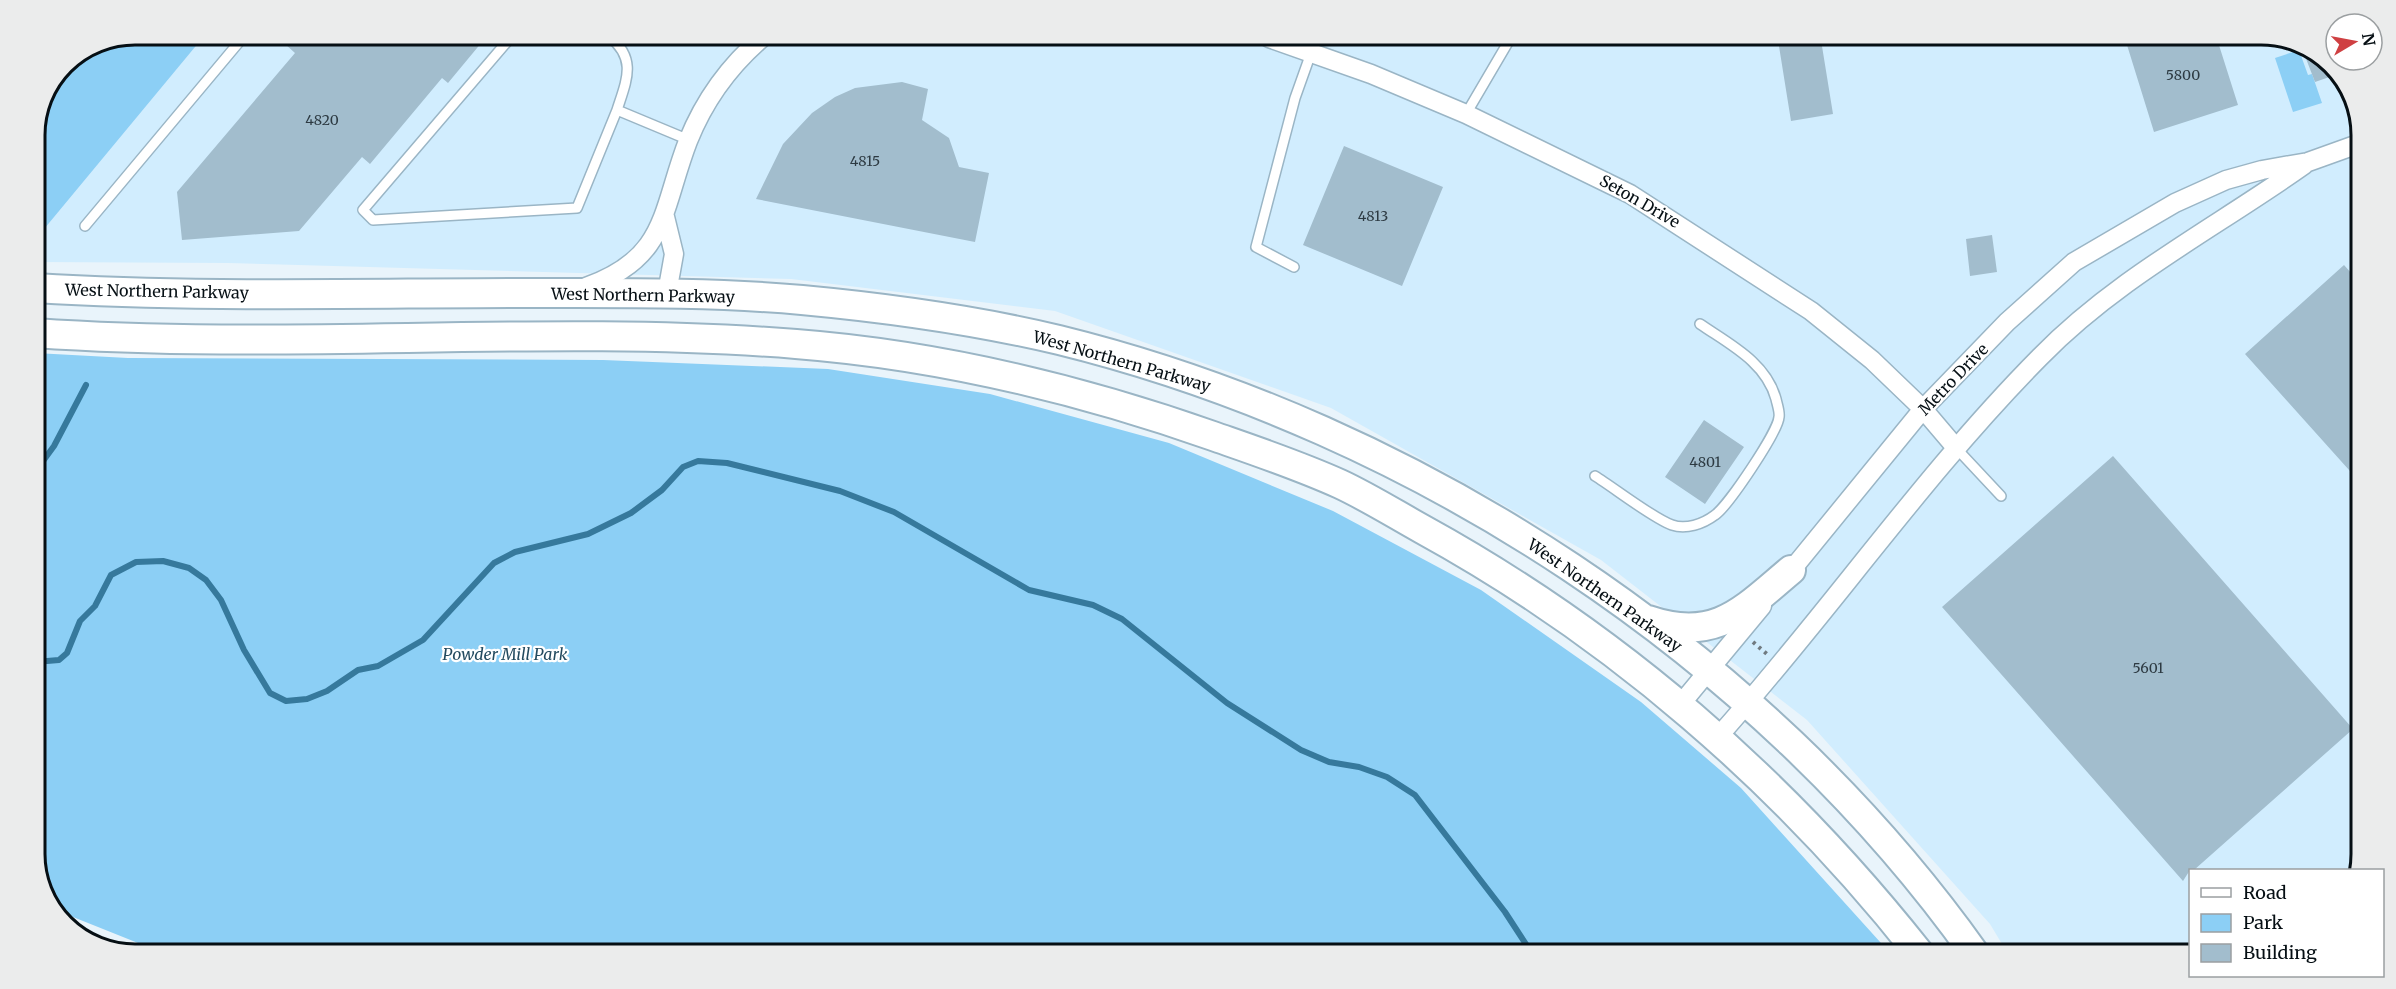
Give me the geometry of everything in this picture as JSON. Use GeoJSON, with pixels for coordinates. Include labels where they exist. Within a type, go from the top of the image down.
{"type":"FeatureCollection","features":[{"type":"Feature","properties":{"kind":"main road","name":"West Northern Parkway"},"geometry":{"type":"LineString","coordinates":[[45,288],[162,292],[667,293],[796,300],[902,310],[1058,340],[1212,387],[1337,438],[1419,478],[1566,564],[1641,617],[1749,702],[1817,768],[1875,830],[1967,944]]}},
{"type":"Feature","properties":{"kind":"main road"},"geometry":{"type":"LineString","coordinates":[[645,338],[667,293]]}},
{"type":"Feature","properties":{"kind":"main road"},"geometry":{"type":"LineString","coordinates":[[45,333],[236,339],[645,338],[796,344],[855,350],[971,369],[1097,399],[1268,453],[1345,486],[1465,553],[1602,643],[1680,705],[1785,800],[1885,910],[1912,944]]}},
{"type":"Feature","properties":{"kind":"main road"},"geometry":{"type":"LineString","coordinates":[[1641,617],[1660,624],[1689,627],[1725,621],[1736,616],[1791,570]]}},
{"type":"Feature","properties":{"kind":"street"},"geometry":{"type":"LineString","coordinates":[[570,293],[623,271],[638,258],[665,217],[688,140],[720,82],[748,45]]}},
{"type":"Feature","properties":{"kind":"street","name":"Seton Drive"},"geometry":{"type":"LineString","coordinates":[[1289,45],[1466,114],[1582,168],[1688,229],[1811,311],[1872,360],[1923,409],[1957,449]]}},
{"type":"Feature","properties":{"kind":"street","name":"Metro Drive"},"geometry":{"type":"LineString","coordinates":[[1680,705],[1923,409],[2041,291],[2074,262],[2175,202],[2226,180],[2262,170],[2308,162],[2351,147]]}},
{"type":"Feature","properties":{"kind":"street","name":"Metro Drive"},"geometry":{"type":"LineString","coordinates":[[1717,738],[1957,449],[2040,356],[2104,299],[2308,162]]}},
{"type":"Feature","properties":{"kind":"street"},"geometry":{"type":"LineString","coordinates":[[665,217],[674,254],[667,293]]}},
{"type":"Feature","properties":{"kind":"lane"},"geometry":{"type":"LineString","coordinates":[[85,226],[237,45]]}},
{"type":"Feature","properties":{"kind":"lane"},"geometry":{"type":"LineString","coordinates":[[504,45],[363,210],[373,220],[577,208],[617,110],[629,66],[621,45]]}},
{"type":"Feature","properties":{"kind":"lane"},"geometry":{"type":"LineString","coordinates":[[1466,114],[1506,45]]}},
{"type":"Feature","properties":{"kind":"lane"},"geometry":{"type":"LineString","coordinates":[[1294,267],[1256,246],[1295,98],[1311,53]]}},
{"type":"Feature","properties":{"kind":"lane"},"geometry":{"type":"LineString","coordinates":[[617,110],[688,140]]}},
{"type":"Feature","properties":{"kind":"lane"},"geometry":{"type":"LineString","coordinates":[[1595,476],[1671,525],[1688,526],[1703,522],[1717,514],[1728,501],[1773,433],[1779,417],[1771,385],[1755,362],[1700,324]]}},
{"type":"Feature","properties":{"kind":"lane"},"geometry":{"type":"LineString","coordinates":[[1957,449],[2001,496]]}},
{"type":"Feature","properties":{"kind":"path"},"geometry":{"type":"LineString","coordinates":[[1751,641],[1770,657]]}},
{"type":"Feature","properties":{"kind":"shaded area"},"geometry":{"type":"Polygon","coordinates":[[[197,45],[2261,45],[2279,47],[2306,57],[2326,72],[2342,95],[2351,129],[2349,869],[2189,869],[2189,944],[2002,944],[1990,924],[1807,720],[1601,560],[1331,408],[1055,311],[791,279],[228,263],[45,262],[45,228],[197,45]]]}},
{"type":"Feature","properties":{"kind":"green space"},"geometry":{"type":"Polygon","coordinates":[[[197,45],[45,228],[45,129],[52,100],[71,71],[100,52],[117,47],[197,45]]]}},
{"type":"Feature","properties":{"kind":"green space"},"geometry":{"type":"Polygon","coordinates":[[[2294,52],[2301,54],[2308,75],[2312,74],[2322,103],[2293,112],[2275,58],[2294,52]]]}},
{"type":"Feature","properties":{"kind":"green space","name":"Powder Mill Park"},"geometry":{"type":"Polygon","coordinates":[[[45,354],[128,358],[603,360],[828,369],[990,394],[1169,443],[1333,511],[1481,590],[1641,702],[1741,788],[1882,944],[140,944],[69,915],[52,889],[45,860],[45,354]]]}},
{"type":"Feature","properties":{"kind":"building"},"geometry":{"type":"Polygon","coordinates":[[[286,45],[480,45],[448,83],[442,78],[370,164],[362,157],[299,231],[182,240],[177,192],[295,53],[286,45]]]}},
{"type":"Feature","properties":{"kind":"building"},"geometry":{"type":"Polygon","coordinates":[[[1779,45],[1822,45],[1833,114],[1791,121],[1779,45]]]}},
{"type":"Feature","properties":{"kind":"building"},"geometry":{"type":"Polygon","coordinates":[[[2127,45],[2219,45],[2238,105],[2154,132],[2127,45]]]}},
{"type":"Feature","properties":{"kind":"building"},"geometry":{"type":"Polygon","coordinates":[[[2305,57],[2324,70],[2330,77],[2315,82],[2305,57]]]}},
{"type":"Feature","properties":{"kind":"building"},"geometry":{"type":"Polygon","coordinates":[[[902,82],[928,89],[922,120],[949,138],[959,167],[989,173],[975,242],[756,199],[783,144],[812,113],[835,97],[855,88],[902,82]]]}},
{"type":"Feature","properties":{"kind":"building"},"geometry":{"type":"Polygon","coordinates":[[[1344,146],[1443,187],[1402,286],[1303,245],[1344,146]]]}},
{"type":"Feature","properties":{"kind":"building"},"geometry":{"type":"Polygon","coordinates":[[[1992,235],[1997,272],[1970,276],[1966,239],[1992,235]]]}},
{"type":"Feature","properties":{"kind":"building"},"geometry":{"type":"Polygon","coordinates":[[[2344,265],[2351,273],[2351,472],[2245,354],[2344,265]]]}},
{"type":"Feature","properties":{"kind":"building"},"geometry":{"type":"Polygon","coordinates":[[[1704,420],[1744,447],[1705,504],[1665,477],[1704,420]]]}},
{"type":"Feature","properties":{"kind":"building"},"geometry":{"type":"Polygon","coordinates":[[[2113,456],[2351,727],[2351,731],[2195,869],[2189,869],[2183,881],[1942,607],[2113,456]]]}},
{"type":"Feature","properties":{"kind":"waterway"},"geometry":{"type":"LineString","coordinates":[[45,458],[54,446],[86,385]]}},
{"type":"Feature","properties":{"kind":"waterway"},"geometry":{"type":"LineString","coordinates":[[45,661],[59,660],[67,653],[80,621],[95,606],[111,575],[136,562],[163,561],[189,568],[206,580],[221,600],[244,650],[270,693],[286,701],[307,699],[327,691],[358,670],[378,666],[423,640],[494,563],[515,552],[588,534],[631,513],[662,490],[683,467],[698,461],[727,463],[840,491],[894,512],[1029,590],[1093,605],[1122,619],[1227,703],[1301,750],[1329,762],[1359,767],[1387,777],[1415,795],[1505,912],[1526,944]]}}]}
